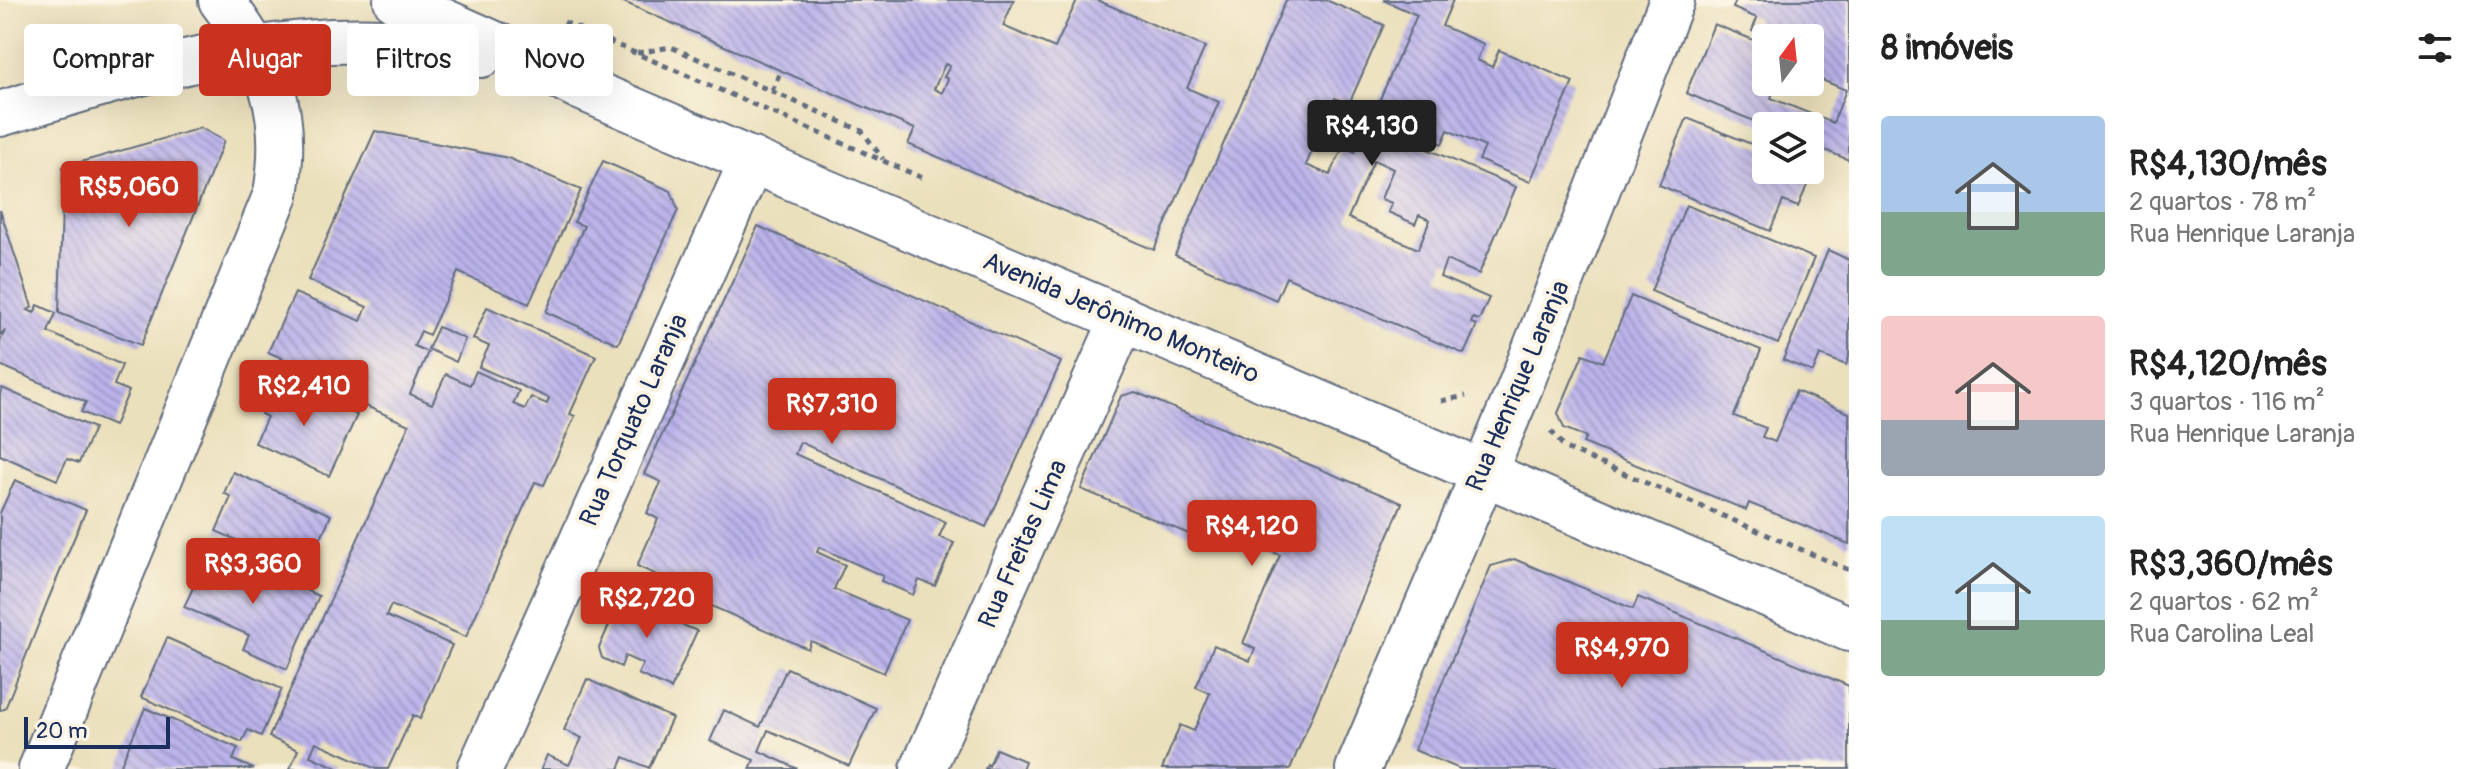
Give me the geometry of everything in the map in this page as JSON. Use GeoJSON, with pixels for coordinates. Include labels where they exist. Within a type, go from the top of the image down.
{"type":"FeatureCollection","features":[{"type":"Feature","properties":{"kind":"street"},"geometry":{"type":"LineString","coordinates":[[221,0],[238,24]]}},
{"type":"Feature","properties":{"kind":"street"},"geometry":{"type":"LineString","coordinates":[[355,24],[365,0]]}},
{"type":"Feature","properties":{"kind":"street","name":"Avenida Jerônimo Monteiro"},"geometry":{"type":"LineString","coordinates":[[396,0],[495,44]]}},
{"type":"Feature","properties":{"kind":"street","name":"Rua Henrique Laranja"},"geometry":{"type":"LineString","coordinates":[[1358,769],[1516,397],[1672,0]]}},
{"type":"Feature","properties":{"kind":"street"},"geometry":{"type":"LineString","coordinates":[[0,114],[199,61]]}},
{"type":"Feature","properties":{"kind":"street"},"geometry":{"type":"LineString","coordinates":[[41,769],[276,194],[282,162],[282,130],[275,96]]}},
{"type":"Feature","properties":{"kind":"street","name":"Avenida Jerônimo Monteiro"},"geometry":{"type":"LineString","coordinates":[[601,96],[1849,629]]}},
{"type":"Feature","properties":{"kind":"street","name":"Rua Torquato Laranja"},"geometry":{"type":"LineString","coordinates":[[480,769],[752,160]]}},
{"type":"Feature","properties":{"kind":"street","name":"Rua Freitas Lima"},"geometry":{"type":"LineString","coordinates":[[923,769],[1123,318]]}},
{"type":"Feature","properties":{"kind":"path"},"geometry":{"type":"LineString","coordinates":[[554,18],[928,180]]}},
{"type":"Feature","properties":{"kind":"path"},"geometry":{"type":"LineString","coordinates":[[636,53],[671,47],[772,91],[862,131],[885,162]]}},
{"type":"Feature","properties":{"kind":"path"},"geometry":{"type":"LineString","coordinates":[[772,91],[781,70]]}},
{"type":"Feature","properties":{"kind":"path"},"geometry":{"type":"LineString","coordinates":[[1429,399],[1444,402],[1459,399],[1472,393],[1482,383],[1549,412],[1551,431],[1565,448],[1849,570]]}},
{"type":"Feature","properties":{"kind":"building"},"geometry":{"type":"Polygon","coordinates":[[[619,0],[1014,0],[1003,26],[1055,48],[1077,0],[1097,0],[1205,47],[1187,88],[1219,102],[1154,250],[908,144],[915,129],[619,0]],[[945,64],[934,89],[942,93],[948,79],[944,77],[950,66],[945,64]]]}},
{"type":"Feature","properties":{"kind":"building"},"geometry":{"type":"Polygon","coordinates":[[[1286,0],[1326,0],[1384,25],[1349,104],[1335,98],[1306,165],[1330,175],[1343,147],[1355,152],[1361,139],[1346,132],[1356,108],[1373,115],[1417,15],[1383,0],[1453,0],[1442,26],[1484,44],[1477,60],[1492,67],[1499,50],[1573,82],[1530,182],[1479,160],[1485,147],[1448,130],[1442,144],[1410,130],[1406,140],[1516,187],[1479,274],[1446,260],[1440,277],[1489,298],[1479,320],[1473,318],[1471,323],[1477,325],[1464,354],[1286,277],[1276,300],[1175,255],[1286,0]],[[1374,160],[1348,218],[1418,249],[1430,220],[1419,215],[1415,224],[1388,212],[1392,203],[1381,199],[1393,169],[1374,160]]]}},
{"type":"Feature","properties":{"kind":"building"},"geometry":{"type":"Polygon","coordinates":[[[1736,0],[1849,0],[1849,160],[1824,150],[1824,119],[1833,123],[1846,90],[1824,81],[1824,24],[1755,24],[1757,18],[1733,8],[1736,0]]]}},
{"type":"Feature","properties":{"kind":"building"},"geometry":{"type":"Polygon","coordinates":[[[1714,24],[1752,39],[1752,96],[1771,98],[1806,112],[1752,112],[1752,120],[1686,93],[1714,24]]]}},
{"type":"Feature","properties":{"kind":"building"},"geometry":{"type":"Polygon","coordinates":[[[1687,118],[1752,144],[1752,184],[1808,184],[1798,207],[1783,201],[1770,231],[1659,185],[1687,118]]]}},
{"type":"Feature","properties":{"kind":"building"},"geometry":{"type":"Polygon","coordinates":[[[201,128],[224,141],[141,345],[59,313],[63,167],[201,128]]]}},
{"type":"Feature","properties":{"kind":"building"},"geometry":{"type":"Polygon","coordinates":[[[375,131],[508,158],[581,190],[529,304],[458,272],[429,335],[421,331],[414,346],[428,352],[410,394],[432,404],[446,374],[470,385],[476,371],[519,391],[513,404],[525,409],[531,397],[547,404],[549,398],[479,367],[489,346],[473,339],[487,307],[596,356],[570,414],[575,416],[544,485],[535,482],[466,637],[391,605],[386,616],[452,645],[420,719],[413,715],[388,769],[376,769],[316,742],[310,756],[340,769],[290,769],[298,750],[269,737],[409,425],[278,367],[282,358],[268,352],[295,293],[361,321],[367,307],[308,280],[375,131]]]}},
{"type":"Feature","properties":{"kind":"building"},"geometry":{"type":"Polygon","coordinates":[[[603,161],[671,191],[678,210],[618,344],[546,312],[584,226],[574,222],[603,161]]]}},
{"type":"Feature","properties":{"kind":"building"},"geometry":{"type":"Polygon","coordinates":[[[1686,205],[1814,258],[1778,344],[1651,291],[1686,205]]]}},
{"type":"Feature","properties":{"kind":"building"},"geometry":{"type":"Polygon","coordinates":[[[0,210],[32,307],[28,310],[34,313],[38,305],[56,313],[48,332],[122,365],[114,385],[129,391],[114,426],[81,412],[86,402],[0,365],[0,342],[5,330],[0,335],[0,210]]]}},
{"type":"Feature","properties":{"kind":"building"},"geometry":{"type":"Polygon","coordinates":[[[758,226],[1061,362],[986,527],[800,442],[795,454],[946,522],[939,537],[954,543],[935,586],[919,580],[913,595],[881,581],[883,576],[819,547],[817,552],[845,565],[834,589],[907,620],[884,673],[811,641],[808,649],[698,600],[701,595],[637,566],[658,519],[647,513],[661,482],[644,474],[758,226]]]}},
{"type":"Feature","properties":{"kind":"building"},"geometry":{"type":"Polygon","coordinates":[[[1828,250],[1849,260],[1849,357],[1846,365],[1820,355],[1813,372],[1783,360],[1828,250]]]}},
{"type":"Feature","properties":{"kind":"building"},"geometry":{"type":"Polygon","coordinates":[[[1631,296],[1761,350],[1734,416],[1766,428],[1762,437],[1775,442],[1796,391],[1849,413],[1849,544],[1749,503],[1746,510],[1583,443],[1586,437],[1564,428],[1558,413],[1583,354],[1603,362],[1631,296]]]}},
{"type":"Feature","properties":{"kind":"building"},"geometry":{"type":"Polygon","coordinates":[[[438,327],[465,339],[456,362],[428,349],[438,327]]]}},
{"type":"Feature","properties":{"kind":"building"},"geometry":{"type":"Polygon","coordinates":[[[277,379],[357,415],[329,476],[255,443],[267,417],[261,414],[277,379]]]}},
{"type":"Feature","properties":{"kind":"building"},"geometry":{"type":"Polygon","coordinates":[[[2,388],[94,428],[79,463],[67,459],[57,480],[0,455],[2,388]]]}},
{"type":"Feature","properties":{"kind":"building"},"geometry":{"type":"Polygon","coordinates":[[[1135,392],[1402,503],[1290,769],[1162,769],[1180,725],[1194,731],[1210,693],[1196,687],[1214,645],[1250,661],[1255,649],[1243,643],[1280,555],[1214,527],[1208,542],[1081,489],[1121,396],[1135,392]]]}},
{"type":"Feature","properties":{"kind":"building"},"geometry":{"type":"Polygon","coordinates":[[[233,472],[331,515],[306,571],[216,531],[231,497],[224,493],[233,472]]]}},
{"type":"Feature","properties":{"kind":"building"},"geometry":{"type":"Polygon","coordinates":[[[15,480],[86,510],[5,709],[0,710],[0,513],[15,480]]]}},
{"type":"Feature","properties":{"kind":"building"},"geometry":{"type":"Polygon","coordinates":[[[211,549],[319,596],[287,669],[243,649],[249,635],[184,607],[211,549]]]}},
{"type":"Feature","properties":{"kind":"building"},"geometry":{"type":"Polygon","coordinates":[[[1514,559],[1633,609],[1638,597],[1849,686],[1849,769],[1460,769],[1414,750],[1491,566],[1514,559]]]}},
{"type":"Feature","properties":{"kind":"building"},"geometry":{"type":"Polygon","coordinates":[[[637,596],[661,606],[666,618],[697,631],[671,689],[638,674],[643,664],[625,656],[621,667],[602,658],[599,648],[609,625],[608,611],[637,596]]]}},
{"type":"Feature","properties":{"kind":"building"},"geometry":{"type":"Polygon","coordinates":[[[167,638],[282,689],[261,736],[248,730],[242,742],[141,697],[167,638]]]}},
{"type":"Feature","properties":{"kind":"building"},"geometry":{"type":"Polygon","coordinates":[[[787,668],[876,708],[849,766],[768,730],[759,751],[798,769],[750,769],[754,760],[710,741],[724,710],[760,727],[787,668]]]}},
{"type":"Feature","properties":{"kind":"building"},"geometry":{"type":"Polygon","coordinates":[[[587,679],[672,718],[649,768],[624,757],[619,769],[541,769],[547,755],[569,765],[582,738],[564,730],[587,679]]]}},
{"type":"Feature","properties":{"kind":"building"},"geometry":{"type":"Polygon","coordinates":[[[145,708],[238,748],[233,760],[254,769],[119,769],[145,708]]]}},
{"type":"Feature","properties":{"kind":"building"},"geometry":{"type":"Polygon","coordinates":[[[996,749],[1025,761],[1022,769],[985,769],[996,749]]]}}]}
